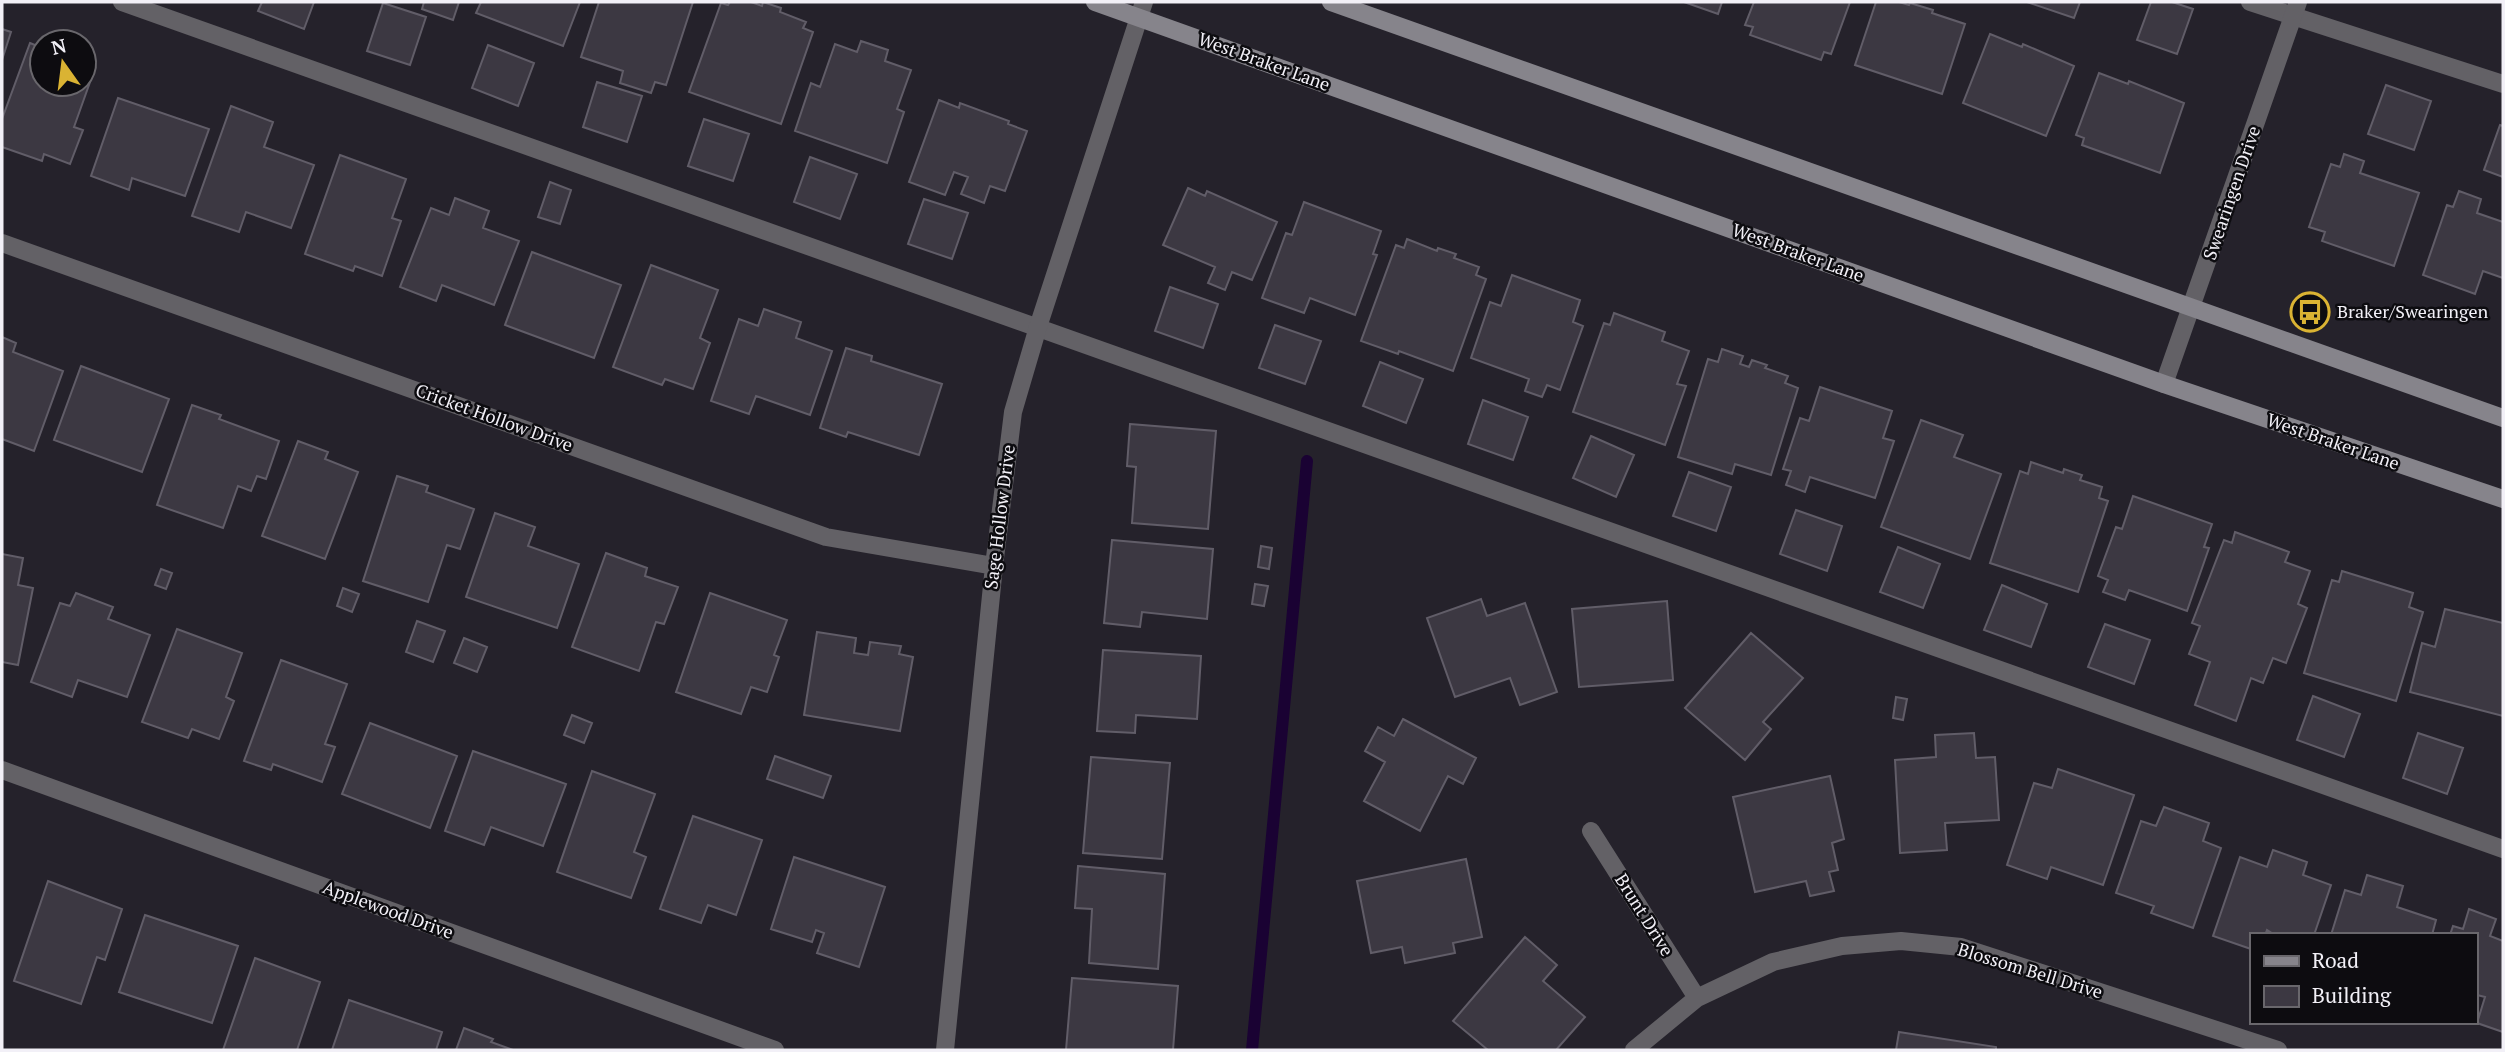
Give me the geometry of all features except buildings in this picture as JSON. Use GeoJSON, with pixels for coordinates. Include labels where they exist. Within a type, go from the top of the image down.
{"type":"FeatureCollection","features":[{"type":"Feature","properties":{"kind":"main road","name":"West Braker Lane"},"geometry":{"type":"LineString","coordinates":[[1095,2],[1142,10],[2164,384],[2503,499]]}},
{"type":"Feature","properties":{"kind":"main road"},"geometry":{"type":"LineString","coordinates":[[1331,2],[2503,418]]}},
{"type":"Feature","properties":{"kind":"street"},"geometry":{"type":"LineString","coordinates":[[122,2],[2503,849]]}},
{"type":"Feature","properties":{"kind":"street"},"geometry":{"type":"LineString","coordinates":[[2250,2],[2296,10],[2503,84]]}},
{"type":"Feature","properties":{"kind":"street","name":"Sage Hollow Drive"},"geometry":{"type":"LineString","coordinates":[[945,1050],[994,566],[1013,412],[1038,327],[1142,10]]}},
{"type":"Feature","properties":{"kind":"street","name":"Swearingen Drive"},"geometry":{"type":"LineString","coordinates":[[2164,384],[2296,10]]}},
{"type":"Feature","properties":{"kind":"street","name":"Cricket Hollow Drive"},"geometry":{"type":"LineString","coordinates":[[2,243],[826,537],[994,566]]}},
{"type":"Feature","properties":{"kind":"street","name":"Applewood Drive"},"geometry":{"type":"LineString","coordinates":[[2,770],[775,1050]]}},
{"type":"Feature","properties":{"kind":"street","name":"Brunt Drive"},"geometry":{"type":"LineString","coordinates":[[1591,831],[1697,998]]}},
{"type":"Feature","properties":{"kind":"street","name":"Blossom Bell Drive"},"geometry":{"type":"LineString","coordinates":[[1634,1050],[1697,998],[1773,962],[1842,946],[1913,942],[1961,947],[2278,1050]]}},
{"type":"Feature","properties":{"kind":"waterway"},"geometry":{"type":"LineString","coordinates":[[1252,1050],[1307,461]]}},
{"type":"Feature","properties":{"kind":"place","name":"Braker/Swearingen"},"geometry":{"type":"Point","coordinates":[2310,312]}}]}
